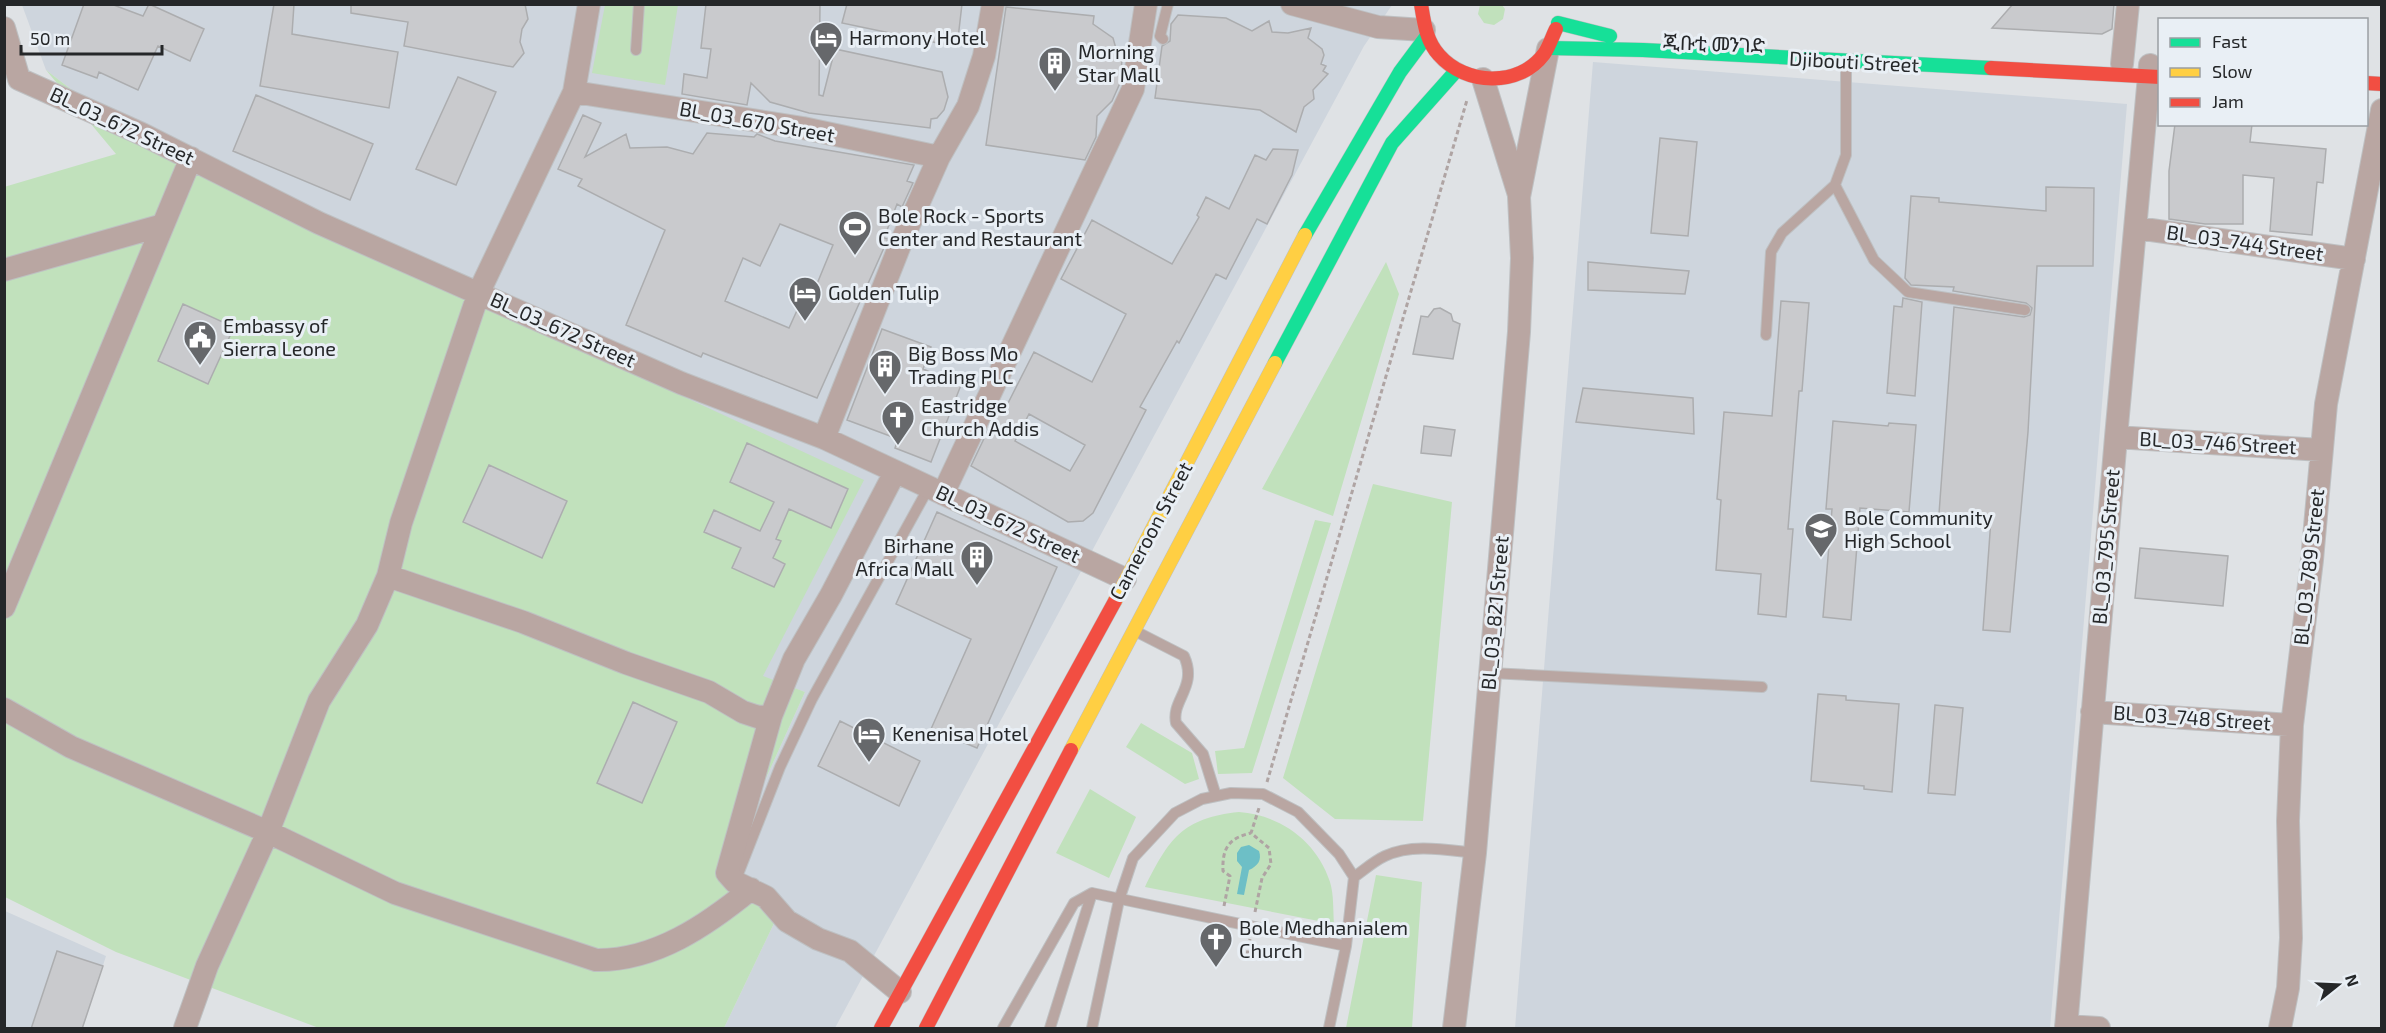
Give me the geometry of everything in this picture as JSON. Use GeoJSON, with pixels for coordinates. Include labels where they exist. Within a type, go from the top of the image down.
{"type":"FeatureCollection","features":[{"type":"Feature","properties":{"kind":"main road"},"geometry":{"type":"LineString","coordinates":[[1421,4],[1425,34],[1438,57],[1456,71],[1478,79],[1495,80],[1516,75],[1534,64],[1549,48]]}},
{"type":"Feature","properties":{"kind":"main road","name":"ጂቡቲ መንገድ"},"geometry":{"type":"LineString","coordinates":[[1549,48],[1559,16],[1597,35],[1658,42],[2122,64],[2155,71]]}},
{"type":"Feature","properties":{"kind":"main road","name":"Cameroon Street"},"geometry":{"type":"LineString","coordinates":[[926,1029],[1078,705],[1125,579],[1181,477],[1287,266],[1400,72],[1425,34]]}},
{"type":"Feature","properties":{"kind":"main road","name":"Djibouti Street"},"geometry":{"type":"LineString","coordinates":[[1549,48],[1643,50],[1846,62],[2155,71]]}},
{"type":"Feature","properties":{"kind":"main road","name":"Cameroon Street"},"geometry":{"type":"LineString","coordinates":[[880,1029],[900,992],[1078,705],[1134,630],[1392,143],[1456,71]]}},
{"type":"Feature","properties":{"kind":"street"},"geometry":{"type":"LineString","coordinates":[[185,1029],[207,966],[268,832],[319,701],[367,625],[388,576],[401,524],[479,292],[574,92],[589,4]]}},
{"type":"Feature","properties":{"kind":"street"},"geometry":{"type":"LineString","coordinates":[[824,438],[868,322],[939,157],[968,106],[984,56],[993,4]]}},
{"type":"Feature","properties":{"kind":"street"},"geometry":{"type":"LineString","coordinates":[[936,491],[1133,89],[1146,4]]}},
{"type":"Feature","properties":{"kind":"street"},"geometry":{"type":"LineString","coordinates":[[1292,4],[1378,27],[1425,34]]}},
{"type":"Feature","properties":{"kind":"street"},"geometry":{"type":"LineString","coordinates":[[2122,64],[2128,4]]}},
{"type":"Feature","properties":{"kind":"street"},"geometry":{"type":"LineString","coordinates":[[4,28],[12,83]]}},
{"type":"Feature","properties":{"kind":"street"},"geometry":{"type":"LineString","coordinates":[[1519,196],[1549,48]]}},
{"type":"Feature","properties":{"kind":"street","name":"BL_03_795 Street"},"geometry":{"type":"LineString","coordinates":[[2066,1027],[2116,437],[2155,71]]}},
{"type":"Feature","properties":{"kind":"street"},"geometry":{"type":"LineString","coordinates":[[1478,79],[1519,196]]}},
{"type":"Feature","properties":{"kind":"street","name":"BL_03_672 Street"},"geometry":{"type":"LineString","coordinates":[[12,83],[191,158],[319,223],[672,379],[824,438],[1125,579]]}},
{"type":"Feature","properties":{"kind":"street","name":"BL_03_670 Street"},"geometry":{"type":"LineString","coordinates":[[574,92],[803,128],[939,157]]}},
{"type":"Feature","properties":{"kind":"street","name":"BL_03_789 Street"},"geometry":{"type":"LineString","coordinates":[[2280,1029],[2288,988],[2291,938],[2288,820],[2292,725],[2312,560],[2326,404],[2382,110]]}},
{"type":"Feature","properties":{"kind":"street"},"geometry":{"type":"LineString","coordinates":[[4,607],[191,158]]}},
{"type":"Feature","properties":{"kind":"street","name":"BL_03_821 Street"},"geometry":{"type":"LineString","coordinates":[[1454,1029],[1475,853],[1519,332],[1522,258],[1519,196]]}},
{"type":"Feature","properties":{"kind":"street"},"geometry":{"type":"LineString","coordinates":[[4,270],[163,225]]}},
{"type":"Feature","properties":{"kind":"street","name":"BL_03_744 Street"},"geometry":{"type":"LineString","coordinates":[[2137,228],[2354,259]]}},
{"type":"Feature","properties":{"kind":"street","name":"BL_03_746 Street"},"geometry":{"type":"LineString","coordinates":[[2116,437],[2321,450]]}},
{"type":"Feature","properties":{"kind":"street"},"geometry":{"type":"LineString","coordinates":[[895,472],[831,595],[794,659],[771,716],[728,873],[743,885],[766,897],[787,921],[818,939],[850,951],[900,992]]}},
{"type":"Feature","properties":{"kind":"street"},"geometry":{"type":"LineString","coordinates":[[388,576],[523,622],[626,663],[709,692],[743,712],[758,717],[771,716]]}},
{"type":"Feature","properties":{"kind":"street"},"geometry":{"type":"LineString","coordinates":[[4,709],[72,747],[268,832],[395,893],[596,960],[631,958],[689,934],[723,912],[743,885]]}},
{"type":"Feature","properties":{"kind":"street","name":"BL_03_748 Street"},"geometry":{"type":"LineString","coordinates":[[2092,712],[2292,725]]}},
{"type":"Feature","properties":{"kind":"street"},"geometry":{"type":"LineString","coordinates":[[2066,1027],[2099,1029]]}},
{"type":"Feature","properties":{"kind":"lane"},"geometry":{"type":"LineString","coordinates":[[636,50],[639,4]]}},
{"type":"Feature","properties":{"kind":"lane"},"geometry":{"type":"LineString","coordinates":[[1163,39],[1160,36],[1168,4]]}},
{"type":"Feature","properties":{"kind":"lane"},"geometry":{"type":"LineString","coordinates":[[1766,335],[1771,252],[1782,233],[1835,185],[1846,155],[1846,62]]}},
{"type":"Feature","properties":{"kind":"lane"},"geometry":{"type":"LineString","coordinates":[[1835,185],[1874,260],[1908,292],[2025,310]]}},
{"type":"Feature","properties":{"kind":"lane"},"geometry":{"type":"LineString","coordinates":[[743,885],[780,767],[812,699],[936,491]]}},
{"type":"Feature","properties":{"kind":"lane"},"geometry":{"type":"LineString","coordinates":[[1134,630],[1184,656],[1188,673],[1185,692],[1177,706],[1176,723],[1203,754],[1216,796]]}},
{"type":"Feature","properties":{"kind":"lane"},"geometry":{"type":"LineString","coordinates":[[1490,673],[1762,687]]}},
{"type":"Feature","properties":{"kind":"lane"},"geometry":{"type":"LineString","coordinates":[[1092,1029],[1119,900],[1133,858],[1175,813],[1202,799],[1231,793],[1263,794],[1298,812],[1339,854],[1354,877],[1346,946],[1329,1029]]}},
{"type":"Feature","properties":{"kind":"lane"},"geometry":{"type":"LineString","coordinates":[[1354,877],[1386,855],[1427,848],[1475,853]]}},
{"type":"Feature","properties":{"kind":"lane"},"geometry":{"type":"LineString","coordinates":[[1003,1029],[1074,903],[1092,893],[1346,946]]}},
{"type":"Feature","properties":{"kind":"lane"},"geometry":{"type":"LineString","coordinates":[[1050,1029],[1092,893]]}},
{"type":"Feature","properties":{"kind":"path"},"geometry":{"type":"LineString","coordinates":[[1251,833],[1478,79]]}},
{"type":"Feature","properties":{"kind":"path"},"geometry":{"type":"LineString","coordinates":[[1217,949],[1230,876],[1223,871],[1224,850],[1230,841],[1251,833]]}},
{"type":"Feature","properties":{"kind":"path"},"geometry":{"type":"LineString","coordinates":[[1247,955],[1262,878],[1271,864],[1269,848],[1251,833]]}},
{"type":"Feature","properties":{"kind":"shaded area"},"geometry":{"type":"Polygon","coordinates":[[[22,5],[1392,5],[1364,46],[835,1028],[724,1028],[778,915],[719,882],[805,692],[763,677],[150,150],[46,70],[22,5]]]}},
{"type":"Feature","properties":{"kind":"shaded area","name":"Bole Community High School"},"geometry":{"type":"Polygon","coordinates":[[[1593,62],[2127,104],[2050,1028],[1515,1028],[1593,62]]]}},
{"type":"Feature","properties":{"kind":"shaded area"},"geometry":{"type":"Polygon","coordinates":[[[5,911],[106,956],[83,1028],[5,1028],[5,911]]]}},
{"type":"Feature","properties":{"kind":"green space"},"geometry":{"type":"Polygon","coordinates":[[[605,5],[678,5],[665,85],[592,73],[605,5]]]}},
{"type":"Feature","properties":{"kind":"green space"},"geometry":{"type":"Polygon","coordinates":[[[1480,5],[1502,5],[1505,9],[1503,19],[1494,25],[1484,23],[1478,14],[1480,5]]]}},
{"type":"Feature","properties":{"kind":"green space"},"geometry":{"type":"Polygon","coordinates":[[[46,70],[150,150],[864,480],[763,676],[805,692],[719,882],[778,915],[724,1028],[319,1028],[116,952],[5,897],[4,187],[116,154],[46,70]]]}},
{"type":"Feature","properties":{"kind":"green space"},"geometry":{"type":"Polygon","coordinates":[[[1386,262],[1399,294],[1333,516],[1262,489],[1386,262]]]}},
{"type":"Feature","properties":{"kind":"green space"},"geometry":{"type":"Polygon","coordinates":[[[1373,484],[1452,502],[1423,821],[1335,819],[1283,778],[1373,484]]]}},
{"type":"Feature","properties":{"kind":"green space"},"geometry":{"type":"Polygon","coordinates":[[[1315,520],[1331,523],[1252,773],[1218,774],[1215,751],[1244,748],[1315,520]]]}},
{"type":"Feature","properties":{"kind":"green space"},"geometry":{"type":"Polygon","coordinates":[[[1141,723],[1192,753],[1199,779],[1185,784],[1126,747],[1141,723]]]}},
{"type":"Feature","properties":{"kind":"green space"},"geometry":{"type":"Polygon","coordinates":[[[1090,789],[1136,817],[1109,878],[1056,853],[1090,789]]]}},
{"type":"Feature","properties":{"kind":"green space"},"geometry":{"type":"Polygon","coordinates":[[[1239,812],[1269,818],[1282,825],[1295,833],[1316,854],[1330,882],[1334,924],[1145,887],[1162,856],[1180,834],[1204,820],[1239,812]]]}},
{"type":"Feature","properties":{"kind":"green space"},"geometry":{"type":"Polygon","coordinates":[[[1376,875],[1422,882],[1412,1028],[1346,1028],[1376,875]]]}},
{"type":"Feature","properties":{"kind":"water"},"geometry":{"type":"Polygon","coordinates":[[[1249,845],[1259,851],[1260,860],[1255,867],[1249,870],[1244,895],[1237,894],[1242,867],[1237,861],[1237,853],[1241,847],[1249,845]]]}},
{"type":"Feature","properties":{"kind":"building"},"geometry":{"type":"Polygon","coordinates":[[[84,4],[111,4],[143,16],[149,4],[204,29],[190,61],[158,46],[138,90],[99,72],[97,78],[62,65],[84,4]]]}},
{"type":"Feature","properties":{"kind":"building"},"geometry":{"type":"Polygon","coordinates":[[[274,4],[294,4],[292,34],[398,52],[389,108],[260,86],[274,4]]]}},
{"type":"Feature","properties":{"kind":"building"},"geometry":{"type":"Polygon","coordinates":[[[351,4],[525,4],[528,19],[522,29],[520,42],[524,53],[513,67],[404,46],[408,22],[351,13],[351,4]]]}},
{"type":"Feature","properties":{"kind":"building"},"geometry":{"type":"Polygon","coordinates":[[[706,4],[820,4],[819,95],[823,96],[835,49],[942,72],[948,97],[944,110],[937,118],[931,119],[930,128],[809,113],[770,102],[751,83],[747,105],[682,94],[684,74],[707,78],[711,49],[701,48],[706,4]]]}},
{"type":"Feature","properties":{"kind":"building"},"geometry":{"type":"Polygon","coordinates":[[[847,4],[962,4],[957,47],[842,23],[847,4]]]}},
{"type":"Feature","properties":{"kind":"building"},"geometry":{"type":"Polygon","coordinates":[[[2013,4],[2114,4],[2112,29],[2102,34],[1992,28],[2013,4]]]}},
{"type":"Feature","properties":{"kind":"building","name":"Morning Star Mall"},"geometry":{"type":"Polygon","coordinates":[[[1006,7],[1094,16],[1093,24],[1113,38],[1119,59],[1122,59],[1120,83],[1112,101],[1097,116],[1096,137],[1085,160],[986,145],[1006,7]]]}},
{"type":"Feature","properties":{"kind":"building"},"geometry":{"type":"Polygon","coordinates":[[[1178,15],[1226,18],[1252,31],[1269,21],[1272,32],[1288,33],[1311,28],[1308,38],[1322,49],[1324,55],[1321,64],[1326,66],[1323,71],[1328,74],[1313,90],[1314,99],[1304,107],[1296,132],[1260,110],[1155,98],[1162,46],[1170,41],[1171,24],[1178,15]]]}},
{"type":"Feature","properties":{"kind":"building"},"geometry":{"type":"Polygon","coordinates":[[[458,77],[496,92],[456,185],[416,169],[458,77]]]}},
{"type":"Feature","properties":{"kind":"building"},"geometry":{"type":"Polygon","coordinates":[[[256,95],[373,144],[350,200],[233,151],[256,95]]]}},
{"type":"Feature","properties":{"kind":"building","name":"Bole Rock - Sports Center and Restaurant"},"geometry":{"type":"Polygon","coordinates":[[[583,115],[601,123],[585,157],[626,134],[630,148],[667,147],[693,154],[707,133],[754,137],[757,134],[775,141],[914,165],[907,181],[913,183],[902,207],[897,204],[884,238],[888,239],[817,398],[703,353],[701,357],[626,325],[665,230],[578,186],[582,179],[558,169],[583,115]],[[780,224],[760,266],[743,258],[725,301],[789,328],[805,293],[812,296],[833,245],[780,224]]]}},
{"type":"Feature","properties":{"kind":"building"},"geometry":{"type":"Polygon","coordinates":[[[2175,126],[2252,126],[2250,142],[2326,149],[2323,183],[2317,182],[2312,235],[2270,231],[2274,178],[2243,175],[2243,224],[2205,224],[2169,219],[2169,171],[2175,126]]]}},
{"type":"Feature","properties":{"kind":"building"},"geometry":{"type":"Polygon","coordinates":[[[1660,138],[1697,142],[1688,236],[1651,233],[1660,138]]]}},
{"type":"Feature","properties":{"kind":"building"},"geometry":{"type":"Polygon","coordinates":[[[1273,149],[1298,150],[1292,175],[1267,224],[1257,219],[1226,279],[1216,274],[1179,343],[1177,341],[1140,407],[1146,410],[1093,513],[1083,521],[1068,522],[971,466],[999,407],[1004,411],[1034,352],[1092,382],[1126,314],[1061,279],[1092,220],[1172,264],[1199,217],[1197,215],[1206,197],[1229,209],[1255,155],[1266,160],[1273,149]],[[1029,414],[1015,441],[1070,471],[1085,445],[1029,414]]]}},
{"type":"Feature","properties":{"kind":"building"},"geometry":{"type":"Polygon","coordinates":[[[2046,187],[2094,188],[2093,266],[2037,266],[2028,432],[2010,632],[1983,630],[1991,519],[1939,514],[1954,307],[2024,317],[2030,315],[2032,308],[2026,303],[1953,291],[1954,287],[1911,285],[1905,278],[1911,196],[1939,198],[1939,202],[2046,211],[2046,187]]]}},
{"type":"Feature","properties":{"kind":"building"},"geometry":{"type":"Polygon","coordinates":[[[1588,262],[1689,271],[1685,294],[1588,290],[1588,262]]]}},
{"type":"Feature","properties":{"kind":"building"},"geometry":{"type":"Polygon","coordinates":[[[1903,298],[1922,302],[1915,396],[1887,393],[1894,306],[1902,307],[1903,298]]]}},
{"type":"Feature","properties":{"kind":"building"},"geometry":{"type":"Polygon","coordinates":[[[1781,301],[1809,303],[1802,391],[1799,391],[1788,529],[1793,529],[1786,617],[1758,614],[1761,574],[1716,570],[1721,500],[1717,499],[1724,412],[1772,416],[1781,301]]]}},
{"type":"Feature","properties":{"kind":"building"},"geometry":{"type":"Polygon","coordinates":[[[183,304],[234,327],[208,384],[158,361],[183,304]]]}},
{"type":"Feature","properties":{"kind":"building"},"geometry":{"type":"Polygon","coordinates":[[[1440,308],[1451,314],[1453,321],[1460,324],[1453,359],[1413,354],[1421,316],[1428,317],[1434,309],[1440,308]]]}},
{"type":"Feature","properties":{"kind":"building","name":"Big Boss Mo Trading PLC"},"geometry":{"type":"Polygon","coordinates":[[[882,329],[931,347],[923,369],[961,385],[931,462],[895,448],[898,439],[847,420],[882,329]]]}},
{"type":"Feature","properties":{"kind":"building"},"geometry":{"type":"Polygon","coordinates":[[[1583,388],[1693,398],[1694,434],[1576,422],[1583,388]]]}},
{"type":"Feature","properties":{"kind":"building"},"geometry":{"type":"Polygon","coordinates":[[[1833,421],[1888,426],[1889,423],[1916,425],[1909,512],[1860,508],[1851,620],[1823,617],[1832,509],[1826,509],[1833,421]]]}},
{"type":"Feature","properties":{"kind":"building"},"geometry":{"type":"Polygon","coordinates":[[[1424,426],[1455,430],[1451,456],[1421,453],[1424,426]]]}},
{"type":"Feature","properties":{"kind":"building"},"geometry":{"type":"Polygon","coordinates":[[[747,443],[848,489],[831,528],[789,509],[776,539],[781,541],[773,558],[785,564],[774,587],[732,568],[741,548],[704,532],[714,510],[760,531],[774,502],[730,482],[747,443]]]}},
{"type":"Feature","properties":{"kind":"building"},"geometry":{"type":"Polygon","coordinates":[[[489,465],[567,501],[542,558],[463,522],[489,465]]]}},
{"type":"Feature","properties":{"kind":"building","name":"Birhane Africa Mall"},"geometry":{"type":"Polygon","coordinates":[[[937,512],[1057,567],[977,748],[931,729],[971,639],[896,604],[937,512]]]}},
{"type":"Feature","properties":{"kind":"building"},"geometry":{"type":"Polygon","coordinates":[[[2140,548],[2228,556],[2223,606],[2135,598],[2140,548]]]}},
{"type":"Feature","properties":{"kind":"building"},"geometry":{"type":"Polygon","coordinates":[[[1818,694],[1846,696],[1846,700],[1899,704],[1892,792],[1864,789],[1864,786],[1811,781],[1818,694]]]}},
{"type":"Feature","properties":{"kind":"building"},"geometry":{"type":"Polygon","coordinates":[[[633,702],[677,722],[642,803],[597,783],[633,702]]]}},
{"type":"Feature","properties":{"kind":"building"},"geometry":{"type":"Polygon","coordinates":[[[1935,705],[1963,708],[1955,795],[1928,793],[1935,705]]]}},
{"type":"Feature","properties":{"kind":"building","name":"Kenenisa Hotel"},"geometry":{"type":"Polygon","coordinates":[[[840,721],[920,761],[899,806],[818,766],[840,721]]]}},
{"type":"Feature","properties":{"kind":"building"},"geometry":{"type":"Polygon","coordinates":[[[57,951],[103,966],[82,1029],[31,1029],[57,951]]]}},
{"type":"Feature","properties":{"kind":"traffic: fast"},"geometry":{"type":"LineString","coordinates":[[1558,23],[1610,36]]}},
{"type":"Feature","properties":{"kind":"traffic: fast"},"geometry":{"type":"LineString","coordinates":[[1305,235],[1400,72],[1426,37]]}},
{"type":"Feature","properties":{"kind":"traffic: fast"},"geometry":{"type":"LineString","coordinates":[[1549,48],[1643,50],[1991,68]]}},
{"type":"Feature","properties":{"kind":"traffic: fast"},"geometry":{"type":"LineString","coordinates":[[1275,363],[1392,143],[1456,71]]}},
{"type":"Feature","properties":{"kind":"traffic: slow"},"geometry":{"type":"LineString","coordinates":[[1115,601],[1305,235]]}},
{"type":"Feature","properties":{"kind":"traffic: slow"},"geometry":{"type":"LineString","coordinates":[[1071,750],[1275,363]]}},
{"type":"Feature","properties":{"kind":"traffic: jam"},"geometry":{"type":"LineString","coordinates":[[1421,4],[1426,31],[1435,50],[1450,65],[1477,77],[1507,77],[1521,73],[1544,54],[1556,29]]}},
{"type":"Feature","properties":{"kind":"traffic: jam"},"geometry":{"type":"LineString","coordinates":[[1991,68],[2158,77]]}},
{"type":"Feature","properties":{"kind":"traffic: jam"},"geometry":{"type":"LineString","coordinates":[[2368,83],[2382,84]]}},
{"type":"Feature","properties":{"kind":"traffic: jam"},"geometry":{"type":"LineString","coordinates":[[881,1028],[1115,601]]}},
{"type":"Feature","properties":{"kind":"traffic: jam"},"geometry":{"type":"LineString","coordinates":[[926,1028],[1071,750]]}},
{"type":"Feature","properties":{"kind":"place","name":"Harmony Hotel"},"geometry":{"type":"Point","coordinates":[826,67]}},
{"type":"Feature","properties":{"kind":"place","name":"Morning Star Mall"},"geometry":{"type":"Point","coordinates":[1055,92]}},
{"type":"Feature","properties":{"kind":"place","name":"Bole Rock - Sports Center and Restaurant"},"geometry":{"type":"Point","coordinates":[855,256]}},
{"type":"Feature","properties":{"kind":"place","name":"Golden Tulip"},"geometry":{"type":"Point","coordinates":[805,322]}},
{"type":"Feature","properties":{"kind":"place","name":"Embassy of Sierra Leone"},"geometry":{"type":"Point","coordinates":[200,366]}},
{"type":"Feature","properties":{"kind":"place","name":"Big Boss Mo Trading PLC"},"geometry":{"type":"Point","coordinates":[885,395]}},
{"type":"Feature","properties":{"kind":"place","name":"Eastridge Church Addis"},"geometry":{"type":"Point","coordinates":[898,446]}},
{"type":"Feature","properties":{"kind":"place","name":"Bole Community High School"},"geometry":{"type":"Point","coordinates":[1821,558]}},
{"type":"Feature","properties":{"kind":"place","name":"Birhane Africa Mall"},"geometry":{"type":"Point","coordinates":[977,586]}},
{"type":"Feature","properties":{"kind":"place","name":"Kenenisa Hotel"},"geometry":{"type":"Point","coordinates":[869,763]}},
{"type":"Feature","properties":{"kind":"place","name":"Bole Medhanialem Church"},"geometry":{"type":"Point","coordinates":[1216,968]}}]}
